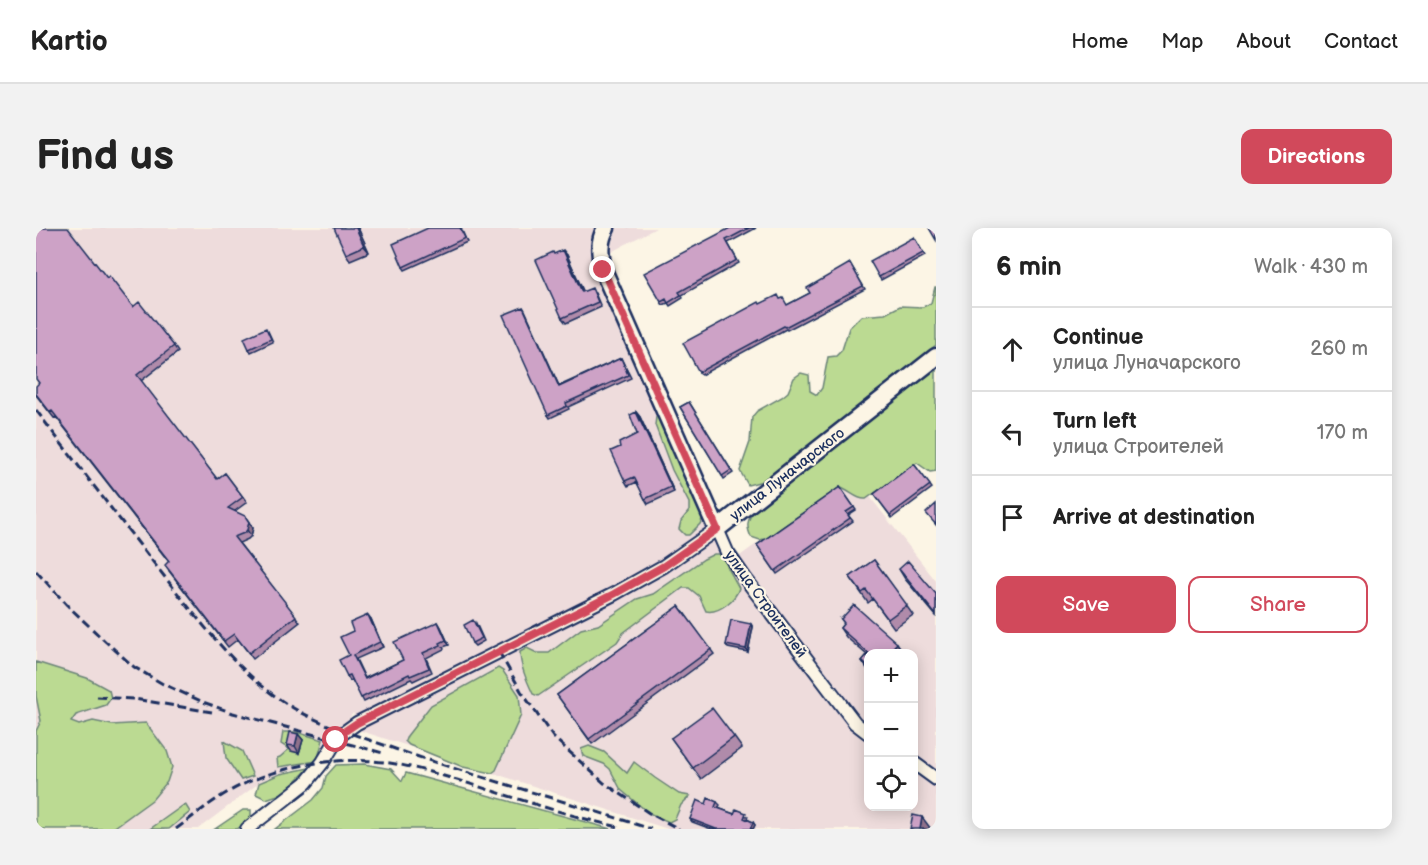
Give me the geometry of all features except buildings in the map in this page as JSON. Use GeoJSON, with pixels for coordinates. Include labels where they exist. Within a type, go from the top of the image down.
{"type":"FeatureCollection","features":[{"type":"Feature","properties":{"kind":"main road","name":"улица Строителей"},"geometry":{"type":"LineString","coordinates":[[606,228],[600,246],[603,270],[717,529]]}},
{"type":"Feature","properties":{"kind":"main road","name":"улица Луначарского"},"geometry":{"type":"LineString","coordinates":[[717,529],[936,357]]}},
{"type":"Feature","properties":{"kind":"street","name":"улица Луначарского"},"geometry":{"type":"LineString","coordinates":[[247,829],[306,783],[323,762],[339,736],[357,723],[614,594],[664,566],[717,529]]}},
{"type":"Feature","properties":{"kind":"street","name":"улица Строителей"},"geometry":{"type":"LineString","coordinates":[[717,529],[727,552],[759,597],[855,723],[864,730]]}},
{"type":"Feature","properties":{"kind":"street"},"geometry":{"type":"LineString","coordinates":[[918,767],[936,779]]}},
{"type":"Feature","properties":{"kind":"shaded area"},"geometry":{"type":"Polygon","coordinates":[[[36,228],[656,228],[598,259],[706,502],[737,558],[852,474],[936,581],[936,829],[668,829],[361,731],[353,713],[318,760],[259,783],[198,829],[36,829],[36,228]]]}},
{"type":"Feature","properties":{"kind":"green space"},"geometry":{"type":"Polygon","coordinates":[[[935,287],[936,345],[763,481],[748,485],[740,471],[750,442],[752,417],[757,411],[788,392],[794,378],[801,373],[809,375],[810,391],[817,395],[822,388],[828,357],[836,356],[842,350],[849,328],[861,316],[885,314],[900,306],[923,307],[931,303],[935,287]]]}},
{"type":"Feature","properties":{"kind":"green space"},"geometry":{"type":"Polygon","coordinates":[[[936,367],[936,471],[930,472],[917,463],[866,499],[841,488],[768,538],[760,540],[751,537],[748,523],[754,511],[936,367]]]}},
{"type":"Feature","properties":{"kind":"green space"},"geometry":{"type":"Polygon","coordinates":[[[660,416],[672,449],[703,517],[700,524],[689,535],[685,535],[679,529],[681,521],[689,511],[689,503],[672,470],[655,425],[656,417],[660,416]]]}},
{"type":"Feature","properties":{"kind":"green space"},"geometry":{"type":"Polygon","coordinates":[[[714,554],[720,554],[724,558],[739,588],[726,605],[716,610],[706,611],[699,596],[689,588],[683,588],[623,633],[617,642],[538,696],[533,694],[526,679],[520,652],[527,648],[537,653],[549,653],[581,629],[598,625],[637,599],[653,594],[714,554]]]}},
{"type":"Feature","properties":{"kind":"green space"},"geometry":{"type":"Polygon","coordinates":[[[36,662],[87,678],[109,690],[111,698],[106,705],[76,715],[71,722],[79,725],[93,721],[112,725],[146,723],[167,751],[172,767],[167,782],[152,800],[112,829],[36,829],[36,731],[41,721],[36,696],[36,662]]]}},
{"type":"Feature","properties":{"kind":"green space"},"geometry":{"type":"Polygon","coordinates":[[[498,668],[503,671],[519,695],[521,715],[496,770],[492,773],[463,767],[409,745],[405,741],[431,705],[498,668]]]}},
{"type":"Feature","properties":{"kind":"green space"},"geometry":{"type":"Polygon","coordinates":[[[283,732],[296,732],[323,740],[317,761],[278,767],[277,758],[289,749],[281,744],[283,732]]]}},
{"type":"Feature","properties":{"kind":"green space"},"geometry":{"type":"Polygon","coordinates":[[[224,741],[242,751],[253,776],[241,780],[226,758],[224,741]]]}},
{"type":"Feature","properties":{"kind":"green space"},"geometry":{"type":"Polygon","coordinates":[[[589,746],[604,752],[627,773],[634,762],[679,794],[690,796],[681,805],[675,819],[669,822],[649,813],[621,790],[610,769],[604,764],[583,756],[581,749],[589,746]]]}},
{"type":"Feature","properties":{"kind":"green space"},"geometry":{"type":"Polygon","coordinates":[[[364,764],[391,769],[402,781],[406,773],[611,829],[275,829],[313,800],[323,788],[326,776],[336,765],[364,764]]]}},
{"type":"Feature","properties":{"kind":"green space"},"geometry":{"type":"Polygon","coordinates":[[[309,768],[284,793],[266,799],[256,794],[259,783],[280,774],[309,768]]]}},
{"type":"Feature","properties":{"kind":"green space"},"geometry":{"type":"Polygon","coordinates":[[[185,804],[190,812],[169,829],[150,829],[185,804]]]}},
{"type":"Feature","properties":{"kind":"green space"},"geometry":{"type":"Polygon","coordinates":[[[243,810],[251,810],[251,819],[237,829],[215,829],[243,810]]]}},
{"type":"Feature","properties":{"kind":"railway"},"geometry":{"type":"LineString","coordinates":[[36,410],[204,627],[248,674],[282,701],[323,723],[395,749],[651,829]]}},
{"type":"Feature","properties":{"kind":"railway"},"geometry":{"type":"LineString","coordinates":[[36,571],[67,605],[134,667],[163,684],[233,713],[383,753]]}},
{"type":"Feature","properties":{"kind":"railway"},"geometry":{"type":"LineString","coordinates":[[499,652],[521,691],[553,737],[604,783],[649,813],[679,829]]}},
{"type":"Feature","properties":{"kind":"railway"},"geometry":{"type":"LineString","coordinates":[[97,697],[134,699],[212,712]]}},
{"type":"Feature","properties":{"kind":"railway"},"geometry":{"type":"LineString","coordinates":[[176,829],[226,793],[259,778],[275,772],[323,762],[356,760],[415,768],[619,827]]}},
{"type":"Feature","properties":{"kind":"route"},"geometry":{"type":"LineString","coordinates":[[336,740],[357,723],[614,594],[664,566],[717,529],[603,270]]}}]}
